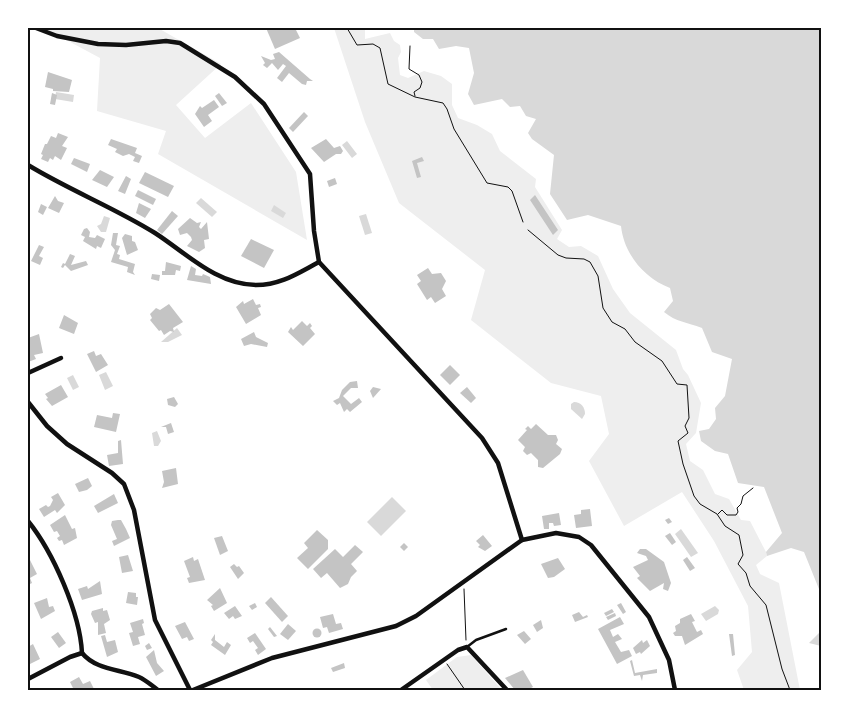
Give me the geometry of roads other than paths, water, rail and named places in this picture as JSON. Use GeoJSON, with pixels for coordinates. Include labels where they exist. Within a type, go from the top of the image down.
{"type":"FeatureCollection","features":[{"type":"Feature","properties":{"kind":"street"},"geometry":{"type":"LineString","coordinates":[[36,28],[57,36],[98,44],[126,45],[166,41],[180,43],[235,77],[264,104],[310,174],[313,194],[314,231],[319,262],[482,438],[498,463],[522,540]]}},
{"type":"Feature","properties":{"kind":"street"},"geometry":{"type":"LineString","coordinates":[[28,165],[156,234],[187,256],[228,279],[254,285],[274,283],[288,279],[319,262]]}},
{"type":"Feature","properties":{"kind":"street"},"geometry":{"type":"LineString","coordinates":[[28,373],[61,358]]}},
{"type":"Feature","properties":{"kind":"street"},"geometry":{"type":"LineString","coordinates":[[28,402],[46,426],[67,444],[112,473],[124,484],[134,510],[155,620],[192,690],[272,658],[396,626],[416,616],[522,540],[556,533],[579,537],[591,545],[649,617],[669,660],[675,690]]}},
{"type":"Feature","properties":{"kind":"street"},"geometry":{"type":"LineString","coordinates":[[28,521],[37,533],[53,563],[68,597],[78,627],[82,653],[87,659],[101,666],[137,676],[158,690]]}},
{"type":"Feature","properties":{"kind":"street"},"geometry":{"type":"LineString","coordinates":[[400,690],[444,660],[468,647],[507,690]]}},
{"type":"Feature","properties":{"kind":"street"},"geometry":{"type":"LineString","coordinates":[[28,679],[70,657],[82,653]]}},
{"type":"Feature","properties":{"kind":"lane"},"geometry":{"type":"LineString","coordinates":[[468,647],[476,640],[506,629]]}}]}
